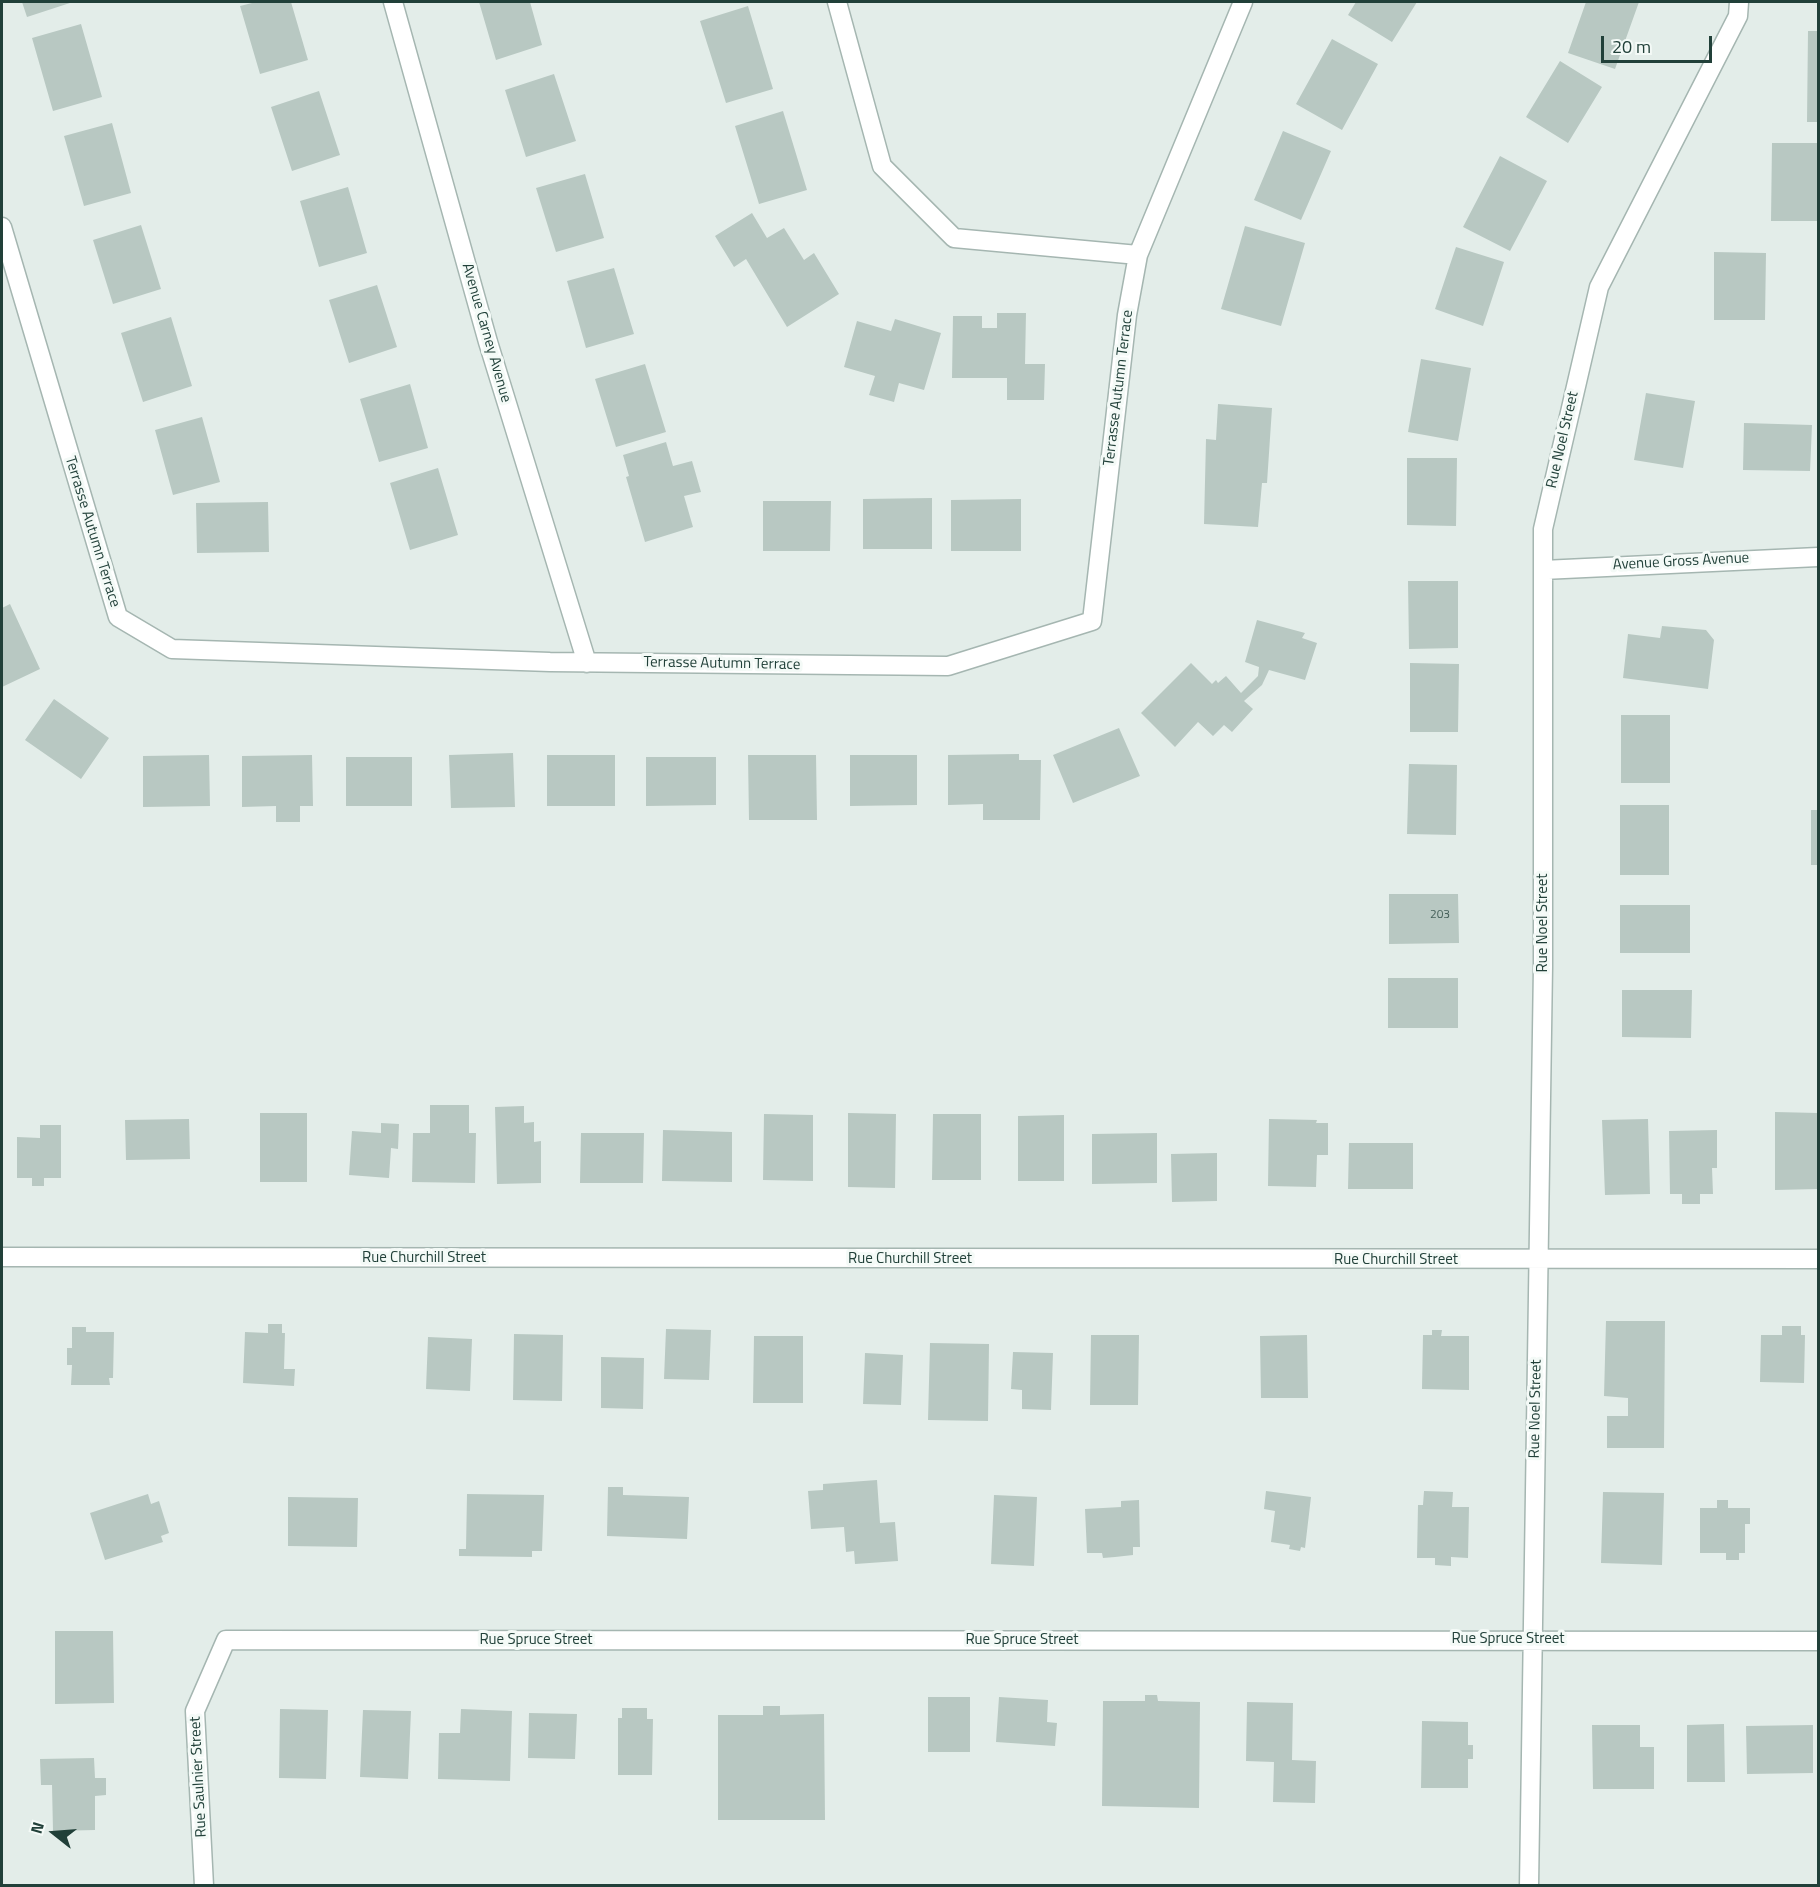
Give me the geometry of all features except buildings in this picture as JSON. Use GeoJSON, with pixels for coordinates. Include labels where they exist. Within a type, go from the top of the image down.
{"type":"FeatureCollection","features":[{"type":"Feature","properties":{"kind":"street","name":"Avenue Carney Avenue"},"geometry":{"type":"LineString","coordinates":[[393,2],[488,342],[587,663]]}},
{"type":"Feature","properties":{"kind":"street"},"geometry":{"type":"LineString","coordinates":[[837,2],[882,166],[954,238],[1138,255]]}},
{"type":"Feature","properties":{"kind":"street","name":"Terrasse Autumn Terrace"},"geometry":{"type":"LineString","coordinates":[[2,227],[118,617],[172,649],[587,663],[948,666],[1092,621],[1127,315],[1138,255],[1243,2]]}},
{"type":"Feature","properties":{"kind":"street","name":"Rue Noel Street"},"geometry":{"type":"LineString","coordinates":[[1529,1886],[1543,966],[1543,530],[1599,287],[1738,16],[1739,2]]}},
{"type":"Feature","properties":{"kind":"street","name":"Avenue Gross Avenue"},"geometry":{"type":"LineString","coordinates":[[1543,570],[1818,557]]}},
{"type":"Feature","properties":{"kind":"street","name":"Rue Churchill Street"},"geometry":{"type":"LineString","coordinates":[[2,1257],[1818,1259]]}},
{"type":"Feature","properties":{"kind":"street","name":"Rue Spruce Street"},"geometry":{"type":"LineString","coordinates":[[226,1640],[1531,1639],[1818,1641]]}},
{"type":"Feature","properties":{"kind":"street","name":"Rue Saulnier Street"},"geometry":{"type":"LineString","coordinates":[[204,1886],[195,1711],[226,1640]]}}]}
